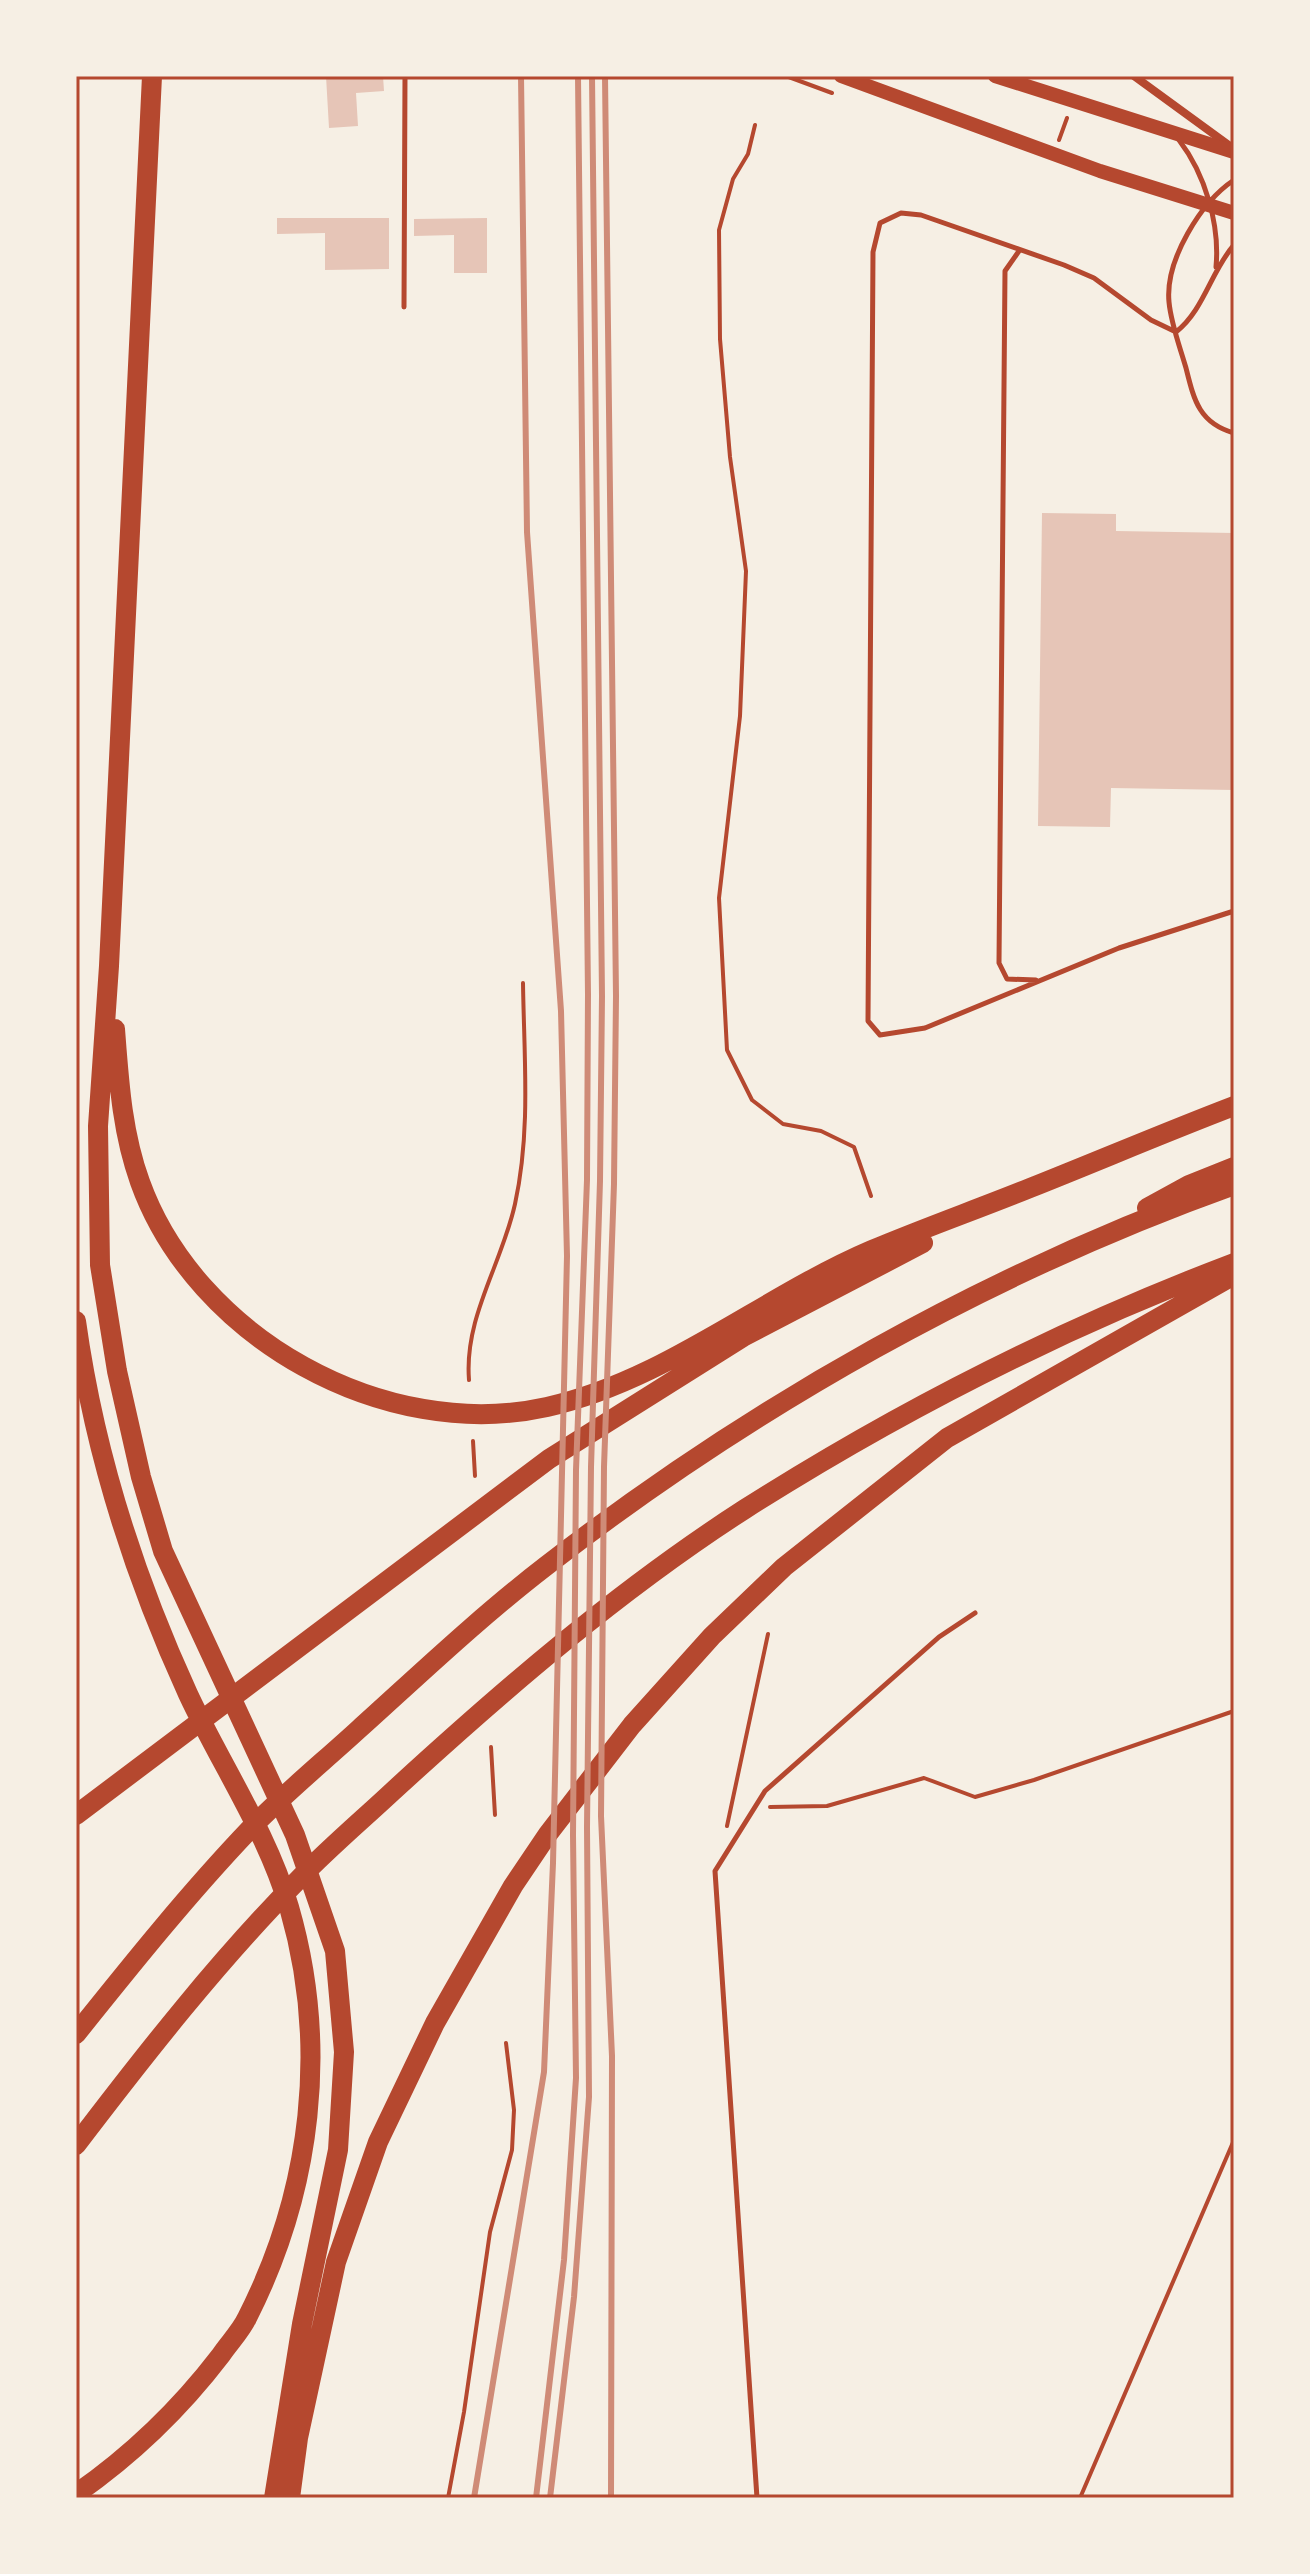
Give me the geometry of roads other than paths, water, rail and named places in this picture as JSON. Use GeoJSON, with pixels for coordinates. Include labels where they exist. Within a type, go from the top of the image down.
{"type":"FeatureCollection","features":[{"type":"Feature","properties":{"kind":"highway"},"geometry":{"type":"LineString","coordinates":[[152,76],[109,966],[98,1126],[100,1265],[117,1371],[158,1536],[218,1677],[295,1835],[335,1951],[344,2052],[338,2150],[302,2324],[274,2498]]}},
{"type":"Feature","properties":{"kind":"highway"},"geometry":{"type":"LineString","coordinates":[[109,966],[124,1130],[141,1185],[194,1276],[232,1316],[276,1349],[323,1376],[369,1395],[421,1409],[468,1414],[547,1407],[633,1377],[869,1252],[1234,1106]]}},
{"type":"Feature","properties":{"kind":"highway"},"geometry":{"type":"LineString","coordinates":[[76,2034],[126,1970],[252,1828],[405,1687],[546,1566],[714,1447],[872,1349],[1063,1255],[1189,1185],[1234,1167]]}},
{"type":"Feature","properties":{"kind":"highway"},"geometry":{"type":"LineString","coordinates":[[1063,1255],[1234,1185]]}},
{"type":"Feature","properties":{"kind":"highway"},"geometry":{"type":"LineString","coordinates":[[76,1815],[549,1459],[743,1337],[1034,1187]]}},
{"type":"Feature","properties":{"kind":"highway"},"geometry":{"type":"LineString","coordinates":[[76,2145],[184,2009],[299,1878],[450,1739],[632,1590],[743,1511],[892,1422],[1025,1352],[1234,1263]]}},
{"type":"Feature","properties":{"kind":"highway"},"geometry":{"type":"LineString","coordinates":[[290,2498],[298,2438],[336,2262],[378,2142],[435,2023],[513,1886],[548,1834],[632,1725],[712,1636],[784,1567],[947,1438],[1234,1275]]}},
{"type":"Feature","properties":{"kind":"highway"},"geometry":{"type":"LineString","coordinates":[[76,1321],[98,1438],[133,1564],[188,1695],[267,1852],[288,1903],[306,1973],[313,2057],[301,2175],[275,2253],[246,2320],[194,2390],[127,2459],[76,2494]]}},
{"type":"Feature","properties":{"kind":"street"},"geometry":{"type":"LineString","coordinates":[[841,76],[1054,153],[1234,213]]}},
{"type":"Feature","properties":{"kind":"street"},"geometry":{"type":"LineString","coordinates":[[995,76],[1234,150]]}},
{"type":"Feature","properties":{"kind":"street"},"geometry":{"type":"LineString","coordinates":[[1134,76],[1234,150]]}},
{"type":"Feature","properties":{"kind":"lane"},"geometry":{"type":"LineString","coordinates":[[404,307],[405,76]]}},
{"type":"Feature","properties":{"kind":"lane"},"geometry":{"type":"LineString","coordinates":[[1173,132],[1195,166],[1209,205],[1217,240],[1216,267]]}},
{"type":"Feature","properties":{"kind":"lane"},"geometry":{"type":"LineString","coordinates":[[1234,180],[1188,231],[1171,275],[1169,300],[1196,408],[1210,423],[1234,433]]}},
{"type":"Feature","properties":{"kind":"lane"},"geometry":{"type":"LineString","coordinates":[[1176,332],[1151,320],[1094,278],[921,215],[901,213],[880,223],[873,252],[868,1021],[880,1035],[925,1028],[1119,948],[1234,911]]}},
{"type":"Feature","properties":{"kind":"lane"},"geometry":{"type":"LineString","coordinates":[[1176,332],[1196,310],[1216,267],[1234,245]]}},
{"type":"Feature","properties":{"kind":"lane"},"geometry":{"type":"LineString","coordinates":[[1019,251],[1005,271],[999,963],[1007,979],[1041,980]]}},
{"type":"Feature","properties":{"kind":"lane"},"geometry":{"type":"LineString","coordinates":[[757,2498],[715,1871],[765,1791],[927,1647],[975,1613]]}},
{"type":"Feature","properties":{"kind":"railway"},"geometry":{"type":"LineString","coordinates":[[474,2498],[544,2072],[553,1863],[567,1256],[561,1011],[527,532],[521,76]]}},
{"type":"Feature","properties":{"kind":"railway"},"geometry":{"type":"LineString","coordinates":[[536,2498],[564,2260],[576,2078],[573,1835],[576,1470],[587,1180],[588,994],[578,76]]}},
{"type":"Feature","properties":{"kind":"railway"},"geometry":{"type":"LineString","coordinates":[[550,2498],[574,2297],[589,2097],[587,1827],[591,1467],[602,996],[592,76]]}},
{"type":"Feature","properties":{"kind":"railway"},"geometry":{"type":"LineString","coordinates":[[605,76],[616,996],[614,1184],[604,1467],[601,1816],[612,2056],[611,2498]]}}]}
